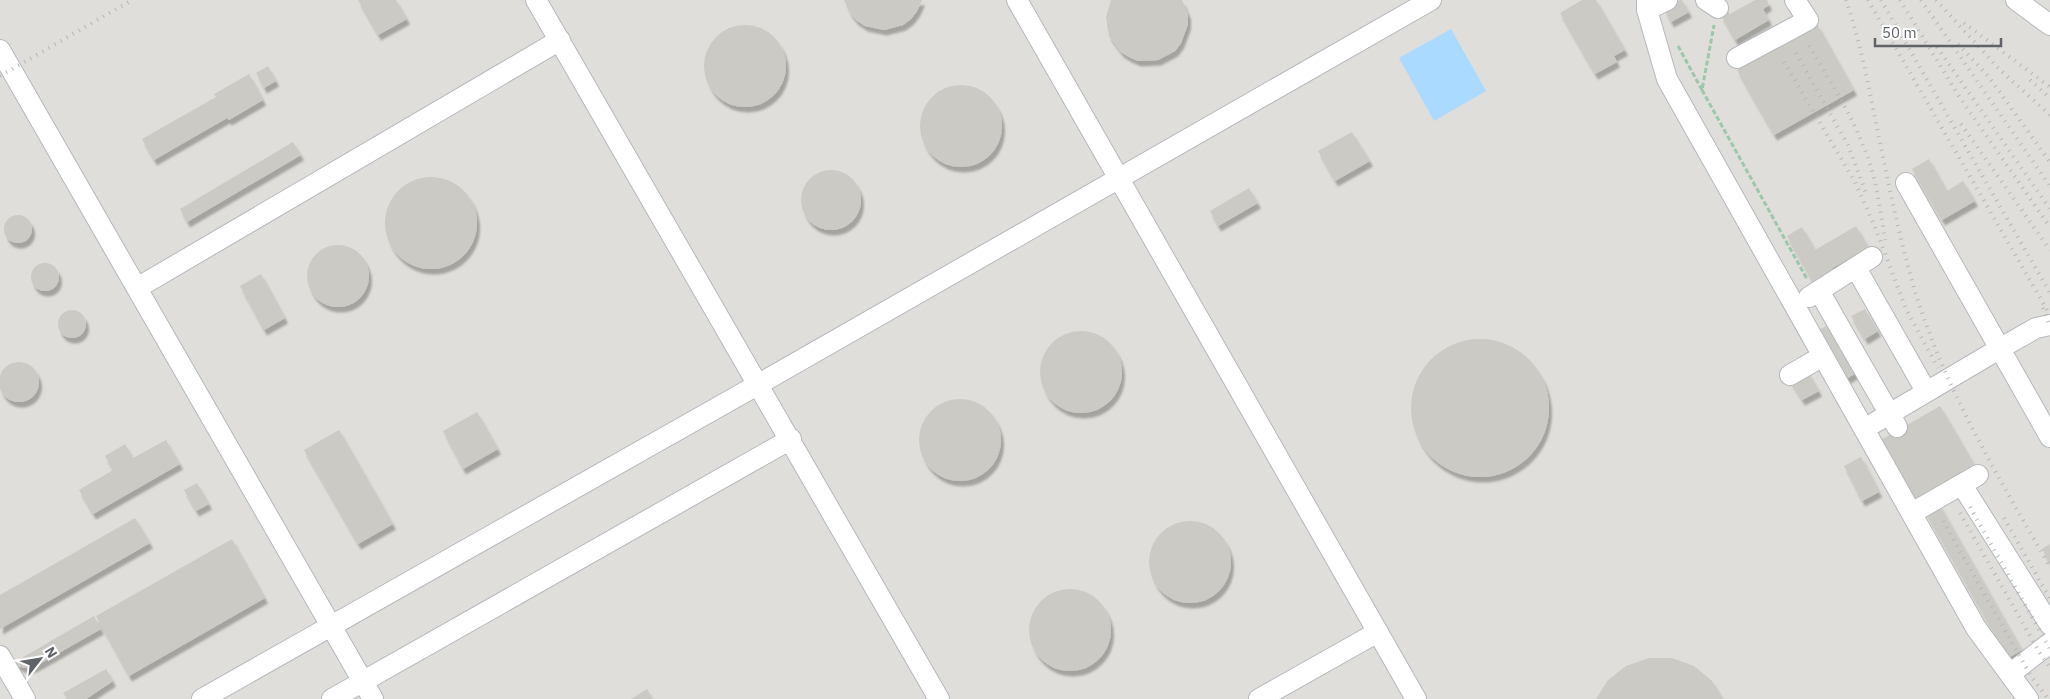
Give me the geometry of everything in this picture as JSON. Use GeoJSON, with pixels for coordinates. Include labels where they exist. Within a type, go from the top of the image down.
{"type":"FeatureCollection","features":[{"type":"Feature","properties":{"kind":"lane"},"geometry":{"type":"LineString","coordinates":[[536,0],[791,439],[939,699]]}},
{"type":"Feature","properties":{"kind":"lane"},"geometry":{"type":"LineString","coordinates":[[1017,0],[1120,177],[1416,699]]}},
{"type":"Feature","properties":{"kind":"lane"},"geometry":{"type":"LineString","coordinates":[[202,699],[759,384],[1431,0]]}},
{"type":"Feature","properties":{"kind":"lane"},"geometry":{"type":"LineString","coordinates":[[1667,0],[1647,5],[1654,38],[1667,79],[1976,628],[2028,699]]}},
{"type":"Feature","properties":{"kind":"lane"},"geometry":{"type":"LineString","coordinates":[[1737,58],[1808,20],[1795,0]]}},
{"type":"Feature","properties":{"kind":"lane"},"geometry":{"type":"LineString","coordinates":[[2016,0],[2050,25]]}},
{"type":"Feature","properties":{"kind":"lane"},"geometry":{"type":"LineString","coordinates":[[136,288],[560,40]]}},
{"type":"Feature","properties":{"kind":"lane"},"geometry":{"type":"LineString","coordinates":[[0,50],[373,699]]}},
{"type":"Feature","properties":{"kind":"lane"},"geometry":{"type":"LineString","coordinates":[[1906,183],[2050,438]]}},
{"type":"Feature","properties":{"kind":"lane"},"geometry":{"type":"LineString","coordinates":[[1795,306],[1864,263],[1926,391]]}},
{"type":"Feature","properties":{"kind":"lane"},"geometry":{"type":"LineString","coordinates":[[1817,293],[1893,421]]}},
{"type":"Feature","properties":{"kind":"lane"},"geometry":{"type":"LineString","coordinates":[[1864,429],[1893,421],[1926,391],[2036,328],[2050,325]]}},
{"type":"Feature","properties":{"kind":"lane"},"geometry":{"type":"LineString","coordinates":[[1790,375],[1823,356]]}},
{"type":"Feature","properties":{"kind":"lane"},"geometry":{"type":"LineString","coordinates":[[1842,389],[1867,375]]}},
{"type":"Feature","properties":{"kind":"lane"},"geometry":{"type":"LineString","coordinates":[[332,699],[791,439]]}},
{"type":"Feature","properties":{"kind":"lane"},"geometry":{"type":"LineString","coordinates":[[1912,514],[1970,480],[2050,625]]}},
{"type":"Feature","properties":{"kind":"lane"},"geometry":{"type":"LineString","coordinates":[[1259,699],[1378,632]]}},
{"type":"Feature","properties":{"kind":"lane"},"geometry":{"type":"LineString","coordinates":[[2010,674],[2050,643]]}},
{"type":"Feature","properties":{"kind":"lane"},"geometry":{"type":"LineString","coordinates":[[0,656],[25,699]]}},
{"type":"Feature","properties":{"kind":"path"},"geometry":{"type":"LineString","coordinates":[[1702,90],[1712,4]]}},
{"type":"Feature","properties":{"kind":"path"},"geometry":{"type":"LineString","coordinates":[[1654,38],[1669,29],[1817,293]]}},
{"type":"Feature","properties":{"kind":"shaded area"},"geometry":{"type":"Polygon","coordinates":[[[0,0],[2050,0],[2050,699],[0,699],[0,0]]]}},
{"type":"Feature","properties":{"kind":"water"},"geometry":{"type":"Polygon","coordinates":[[[1451,29],[1486,91],[1434,121],[1399,58],[1451,29]]]}},
{"type":"Feature","properties":{"kind":"building"},"geometry":{"type":"Polygon","coordinates":[[[358,0],[396,0],[407,19],[378,35],[358,0]]]}},
{"type":"Feature","properties":{"kind":"building"},"geometry":{"type":"Polygon","coordinates":[[[844,0],[922,0],[911,19],[903,25],[884,30],[865,26],[856,20],[850,13],[844,0]]]}},
{"type":"Feature","properties":{"kind":"building"},"geometry":{"type":"Polygon","coordinates":[[[1111,0],[1182,0],[1188,14],[1188,24],[1181,43],[1175,51],[1158,60],[1138,61],[1129,57],[1121,52],[1109,36],[1106,17],[1111,0]]]}},
{"type":"Feature","properties":{"kind":"building"},"geometry":{"type":"Polygon","coordinates":[[[1582,0],[1596,0],[1625,50],[1614,56],[1617,62],[1595,74],[1560,13],[1582,0]]]}},
{"type":"Feature","properties":{"kind":"building"},"geometry":{"type":"Polygon","coordinates":[[[1682,0],[1689,12],[1671,22],[1664,9],[1682,0]]]}},
{"type":"Feature","properties":{"kind":"building"},"geometry":{"type":"Polygon","coordinates":[[[1755,0],[1767,0],[1769,5],[1763,9],[1769,20],[1735,40],[1721,15],[1728,11],[1730,14],[1755,0]]]}},
{"type":"Feature","properties":{"kind":"building"},"geometry":{"type":"Polygon","coordinates":[[[1817,24],[1854,90],[1774,135],[1737,70],[1817,24]]]}},
{"type":"Feature","properties":{"kind":"building"},"geometry":{"type":"Polygon","coordinates":[[[745,25],[761,28],[774,37],[783,50],[786,66],[783,82],[774,95],[761,104],[745,107],[729,104],[716,95],[707,82],[704,66],[707,50],[716,37],[729,28],[745,25]]]}},
{"type":"Feature","properties":{"kind":"building"},"geometry":{"type":"Polygon","coordinates":[[[268,66],[276,81],[264,88],[256,73],[268,66]]]}},
{"type":"Feature","properties":{"kind":"building"},"geometry":{"type":"Polygon","coordinates":[[[249,74],[263,100],[229,120],[227,118],[154,160],[142,139],[216,97],[214,94],[249,74]]]}},
{"type":"Feature","properties":{"kind":"building"},"geometry":{"type":"Polygon","coordinates":[[[961,85],[977,88],[990,97],[999,110],[1002,126],[999,142],[990,155],[977,164],[961,167],[945,164],[932,155],[923,142],[920,126],[923,110],[932,97],[945,88],[961,85]]]}},
{"type":"Feature","properties":{"kind":"building"},"geometry":{"type":"Polygon","coordinates":[[[1352,132],[1370,161],[1335,181],[1318,151],[1352,132]]]}},
{"type":"Feature","properties":{"kind":"building"},"geometry":{"type":"Polygon","coordinates":[[[293,142],[301,155],[187,222],[180,209],[293,142]]]}},
{"type":"Feature","properties":{"kind":"building"},"geometry":{"type":"Polygon","coordinates":[[[1929,159],[1947,191],[1963,181],[1975,201],[1942,220],[1912,169],[1929,159]]]}},
{"type":"Feature","properties":{"kind":"building"},"geometry":{"type":"Polygon","coordinates":[[[825,170],[837,170],[853,178],[859,188],[861,200],[859,212],[853,222],[837,230],[825,230],[809,222],[801,206],[801,194],[809,178],[825,170]]]}},
{"type":"Feature","properties":{"kind":"building"},"geometry":{"type":"Polygon","coordinates":[[[431,177],[448,181],[463,191],[473,206],[477,223],[473,240],[463,255],[448,265],[431,269],[414,265],[399,255],[389,240],[385,223],[389,206],[399,191],[414,181],[431,177]]]}},
{"type":"Feature","properties":{"kind":"building"},"geometry":{"type":"Polygon","coordinates":[[[1249,188],[1258,203],[1218,226],[1210,211],[1249,188]]]}},
{"type":"Feature","properties":{"kind":"building"},"geometry":{"type":"Polygon","coordinates":[[[18,215],[28,219],[32,229],[28,239],[18,243],[8,239],[4,229],[8,219],[18,215]]]}},
{"type":"Feature","properties":{"kind":"building"},"geometry":{"type":"Polygon","coordinates":[[[1856,226],[1869,248],[1832,268],[1833,271],[1813,282],[1787,236],[1802,227],[1815,250],[1856,226]]]}},
{"type":"Feature","properties":{"kind":"building"},"geometry":{"type":"Polygon","coordinates":[[[338,245],[350,248],[360,254],[366,264],[369,276],[366,288],[360,298],[350,304],[338,307],[326,304],[316,298],[310,288],[307,276],[310,264],[316,254],[326,248],[338,245]]]}},
{"type":"Feature","properties":{"kind":"building"},"geometry":{"type":"Polygon","coordinates":[[[45,263],[55,267],[59,277],[55,287],[45,291],[35,287],[31,277],[35,267],[45,263]]]}},
{"type":"Feature","properties":{"kind":"building"},"geometry":{"type":"Polygon","coordinates":[[[261,274],[285,318],[264,330],[240,286],[261,274]]]}},
{"type":"Feature","properties":{"kind":"building"},"geometry":{"type":"Polygon","coordinates":[[[1865,309],[1878,331],[1865,339],[1851,316],[1865,309]]]}},
{"type":"Feature","properties":{"kind":"building"},"geometry":{"type":"Polygon","coordinates":[[[72,310],[82,314],[86,324],[82,334],[72,338],[62,334],[58,324],[62,314],[72,310]]]}},
{"type":"Feature","properties":{"kind":"building"},"geometry":{"type":"Polygon","coordinates":[[[1829,324],[1856,373],[1846,379],[1819,330],[1829,324]]]}},
{"type":"Feature","properties":{"kind":"building"},"geometry":{"type":"Polygon","coordinates":[[[1081,331],[1097,334],[1110,343],[1119,356],[1122,372],[1119,388],[1110,401],[1097,410],[1081,413],[1065,410],[1052,401],[1043,388],[1040,372],[1043,356],[1052,343],[1065,334],[1081,331]]]}},
{"type":"Feature","properties":{"kind":"building"},"geometry":{"type":"Polygon","coordinates":[[[1480,339],[1506,344],[1529,359],[1544,382],[1549,408],[1544,434],[1529,457],[1506,472],[1480,477],[1454,472],[1431,457],[1416,434],[1411,408],[1416,382],[1431,359],[1454,344],[1480,339]]]}},
{"type":"Feature","properties":{"kind":"building"},"geometry":{"type":"Polygon","coordinates":[[[23,362],[30,365],[36,371],[39,382],[38,390],[30,399],[23,402],[15,402],[8,399],[0,390],[-1,378],[2,371],[11,363],[23,362]]]}},
{"type":"Feature","properties":{"kind":"building"},"geometry":{"type":"Polygon","coordinates":[[[1806,369],[1819,391],[1802,400],[1789,379],[1806,369]]]}},
{"type":"Feature","properties":{"kind":"building"},"geometry":{"type":"Polygon","coordinates":[[[960,399],[976,402],[989,411],[998,424],[1001,440],[998,456],[989,469],[976,478],[960,481],[944,478],[931,469],[922,456],[919,440],[922,424],[931,411],[944,402],[960,399]]]}},
{"type":"Feature","properties":{"kind":"building"},"geometry":{"type":"Polygon","coordinates":[[[1940,406],[1975,466],[1961,472],[1915,501],[1881,440],[1940,406]]]}},
{"type":"Feature","properties":{"kind":"building"},"geometry":{"type":"Polygon","coordinates":[[[477,412],[498,449],[463,469],[443,431],[477,412]]]}},
{"type":"Feature","properties":{"kind":"building"},"geometry":{"type":"Polygon","coordinates":[[[339,430],[393,524],[358,544],[304,450],[339,430]]]}},
{"type":"Feature","properties":{"kind":"building"},"geometry":{"type":"Polygon","coordinates":[[[166,440],[180,464],[93,514],[79,490],[113,470],[105,456],[125,444],[133,458],[166,440]]]}},
{"type":"Feature","properties":{"kind":"building"},"geometry":{"type":"Polygon","coordinates":[[[1861,457],[1879,492],[1862,501],[1844,466],[1861,457]]]}},
{"type":"Feature","properties":{"kind":"building"},"geometry":{"type":"Polygon","coordinates":[[[197,483],[209,504],[196,511],[184,490],[197,483]]]}},
{"type":"Feature","properties":{"kind":"building"},"geometry":{"type":"Polygon","coordinates":[[[1939,504],[2022,650],[2008,658],[1925,511],[1939,504]]]}},
{"type":"Feature","properties":{"kind":"building"},"geometry":{"type":"Polygon","coordinates":[[[135,518],[150,543],[0,629],[0,595],[135,518]]]}},
{"type":"Feature","properties":{"kind":"building"},"geometry":{"type":"Polygon","coordinates":[[[1190,521],[1206,524],[1219,533],[1228,546],[1231,562],[1228,578],[1219,591],[1206,600],[1190,603],[1174,600],[1161,591],[1152,578],[1149,562],[1152,546],[1161,533],[1174,524],[1190,521]]]}},
{"type":"Feature","properties":{"kind":"building"},"geometry":{"type":"Polygon","coordinates":[[[232,539],[265,598],[129,676],[96,616],[232,539]]]}},
{"type":"Feature","properties":{"kind":"building"},"geometry":{"type":"Polygon","coordinates":[[[2050,544],[2050,563],[2042,549],[2050,544]]]}},
{"type":"Feature","properties":{"kind":"building"},"geometry":{"type":"Polygon","coordinates":[[[1070,589],[1086,592],[1099,601],[1108,614],[1111,630],[1108,646],[1099,659],[1086,668],[1070,671],[1054,668],[1041,659],[1032,646],[1029,630],[1032,614],[1041,601],[1054,592],[1070,589]]]}},
{"type":"Feature","properties":{"kind":"building"},"geometry":{"type":"Polygon","coordinates":[[[94,616],[101,629],[34,667],[24,668],[13,663],[94,616]]]}},
{"type":"Feature","properties":{"kind":"building"},"geometry":{"type":"Polygon","coordinates":[[[1649,658],[1672,658],[1694,666],[1712,681],[1723,699],[1596,699],[1608,680],[1626,666],[1649,658]]]}},
{"type":"Feature","properties":{"kind":"building"},"geometry":{"type":"Polygon","coordinates":[[[106,669],[113,681],[86,699],[67,699],[63,693],[106,669]]]}},
{"type":"Feature","properties":{"kind":"building"},"geometry":{"type":"Polygon","coordinates":[[[647,689],[653,699],[631,699],[647,689]]]}},
{"type":"Feature","properties":{"kind":"railway"},"geometry":{"type":"LineString","coordinates":[[0,76],[132,0]]}},
{"type":"Feature","properties":{"kind":"railway"},"geometry":{"type":"LineString","coordinates":[[1846,0],[1862,58],[1903,248],[1927,328],[1957,398],[1975,433],[2050,567]]}},
{"type":"Feature","properties":{"kind":"railway"},"geometry":{"type":"LineString","coordinates":[[1868,0],[2050,315]]}},
{"type":"Feature","properties":{"kind":"railway"},"geometry":{"type":"LineString","coordinates":[[1881,0],[2050,293]]}},
{"type":"Feature","properties":{"kind":"railway"},"geometry":{"type":"LineString","coordinates":[[1900,0],[1960,98],[2050,227]]}},
{"type":"Feature","properties":{"kind":"railway"},"geometry":{"type":"LineString","coordinates":[[1921,0],[2050,186]]}},
{"type":"Feature","properties":{"kind":"railway"},"geometry":{"type":"LineString","coordinates":[[1936,0],[2000,70],[2050,115]]}},
{"type":"Feature","properties":{"kind":"railway"},"geometry":{"type":"LineString","coordinates":[[1964,23],[2050,87]]}},
{"type":"Feature","properties":{"kind":"railway"},"geometry":{"type":"LineString","coordinates":[[1958,44],[1988,76],[2050,162]]}},
{"type":"Feature","properties":{"kind":"railway"},"geometry":{"type":"LineString","coordinates":[[1809,46],[1845,107],[1867,156],[1877,192],[1885,240]]}},
{"type":"Feature","properties":{"kind":"railway"},"geometry":{"type":"LineString","coordinates":[[1937,47],[2050,209]]}},
{"type":"Feature","properties":{"kind":"railway"},"geometry":{"type":"LineString","coordinates":[[1796,53],[1848,145],[1866,193]]}},
{"type":"Feature","properties":{"kind":"railway"},"geometry":{"type":"LineString","coordinates":[[1784,62],[1855,182],[1875,227],[1906,309],[1938,368]]}},
{"type":"Feature","properties":{"kind":"railway"},"geometry":{"type":"LineString","coordinates":[[2030,80],[2050,98]]}},
{"type":"Feature","properties":{"kind":"railway"},"geometry":{"type":"LineString","coordinates":[[1961,124],[2050,250]]}},
{"type":"Feature","properties":{"kind":"railway"},"geometry":{"type":"LineString","coordinates":[[2043,308],[2050,327]]}},
{"type":"Feature","properties":{"kind":"railway"},"geometry":{"type":"LineString","coordinates":[[1970,507],[2050,649]]}},
{"type":"Feature","properties":{"kind":"railway"},"geometry":{"type":"LineString","coordinates":[[1960,513],[2041,655],[2050,667]]}},
{"type":"Feature","properties":{"kind":"railway"},"geometry":{"type":"LineString","coordinates":[[2004,518],[2050,599]]}},
{"type":"Feature","properties":{"kind":"railway"},"geometry":{"type":"LineString","coordinates":[[1943,521],[2031,676],[2048,699]]}}]}
